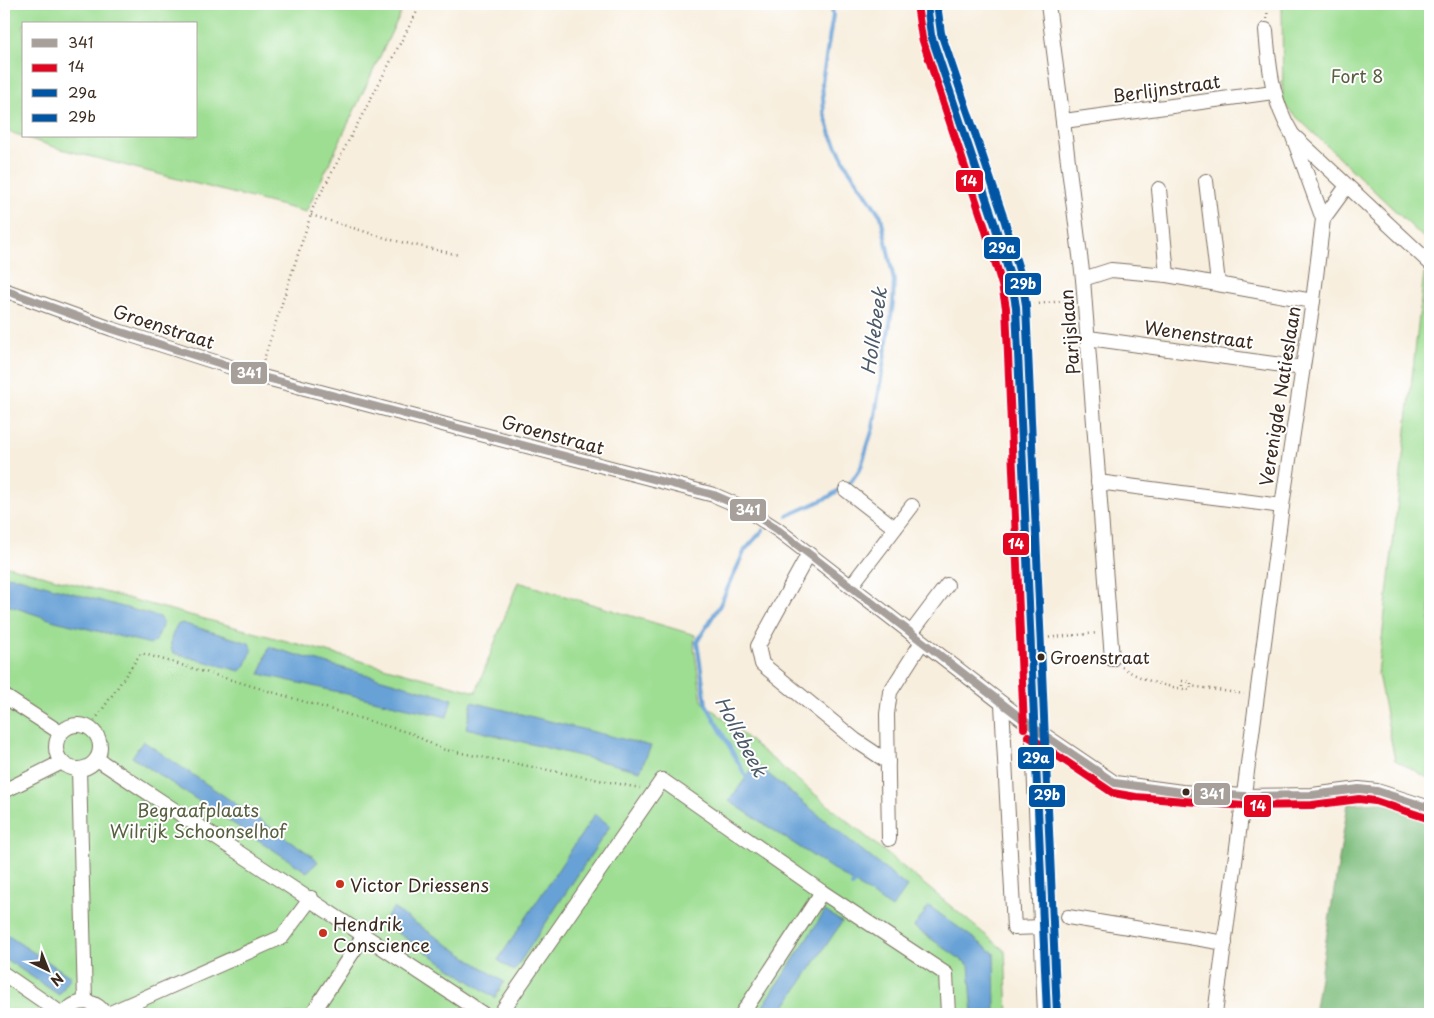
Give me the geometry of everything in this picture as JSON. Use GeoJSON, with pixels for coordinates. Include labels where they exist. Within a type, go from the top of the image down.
{"type":"FeatureCollection","features":[{"type":"Feature","properties":{"kind":"main road"},"geometry":{"type":"LineString","coordinates":[[927,4],[931,35],[995,225],[1012,283],[1016,307],[1047,1014]]}},
{"type":"Feature","properties":{"kind":"street","name":"Parijslaan"},"geometry":{"type":"LineString","coordinates":[[1048,4],[1064,122],[1089,338],[1112,659]]}},
{"type":"Feature","properties":{"kind":"street","name":"Verenigde Natieslaan"},"geometry":{"type":"LineString","coordinates":[[1215,1014],[1282,506],[1313,301],[1323,219],[1292,134],[1281,114],[1273,92],[1266,30]]}},
{"type":"Feature","properties":{"kind":"street","name":"Berlijnstraat"},"geometry":{"type":"LineString","coordinates":[[1064,122],[1273,92]]}},
{"type":"Feature","properties":{"kind":"street"},"geometry":{"type":"LineString","coordinates":[[1292,134],[1430,264]]}},
{"type":"Feature","properties":{"kind":"street"},"geometry":{"type":"LineString","coordinates":[[1206,181],[1218,283]]}},
{"type":"Feature","properties":{"kind":"street"},"geometry":{"type":"LineString","coordinates":[[1323,219],[1347,186]]}},
{"type":"Feature","properties":{"kind":"street"},"geometry":{"type":"LineString","coordinates":[[1159,189],[1168,275]]}},
{"type":"Feature","properties":{"kind":"street"},"geometry":{"type":"LineString","coordinates":[[1083,279],[1111,270],[1168,275],[1313,301]]}},
{"type":"Feature","properties":{"kind":"street","name":"Groenstraat"},"geometry":{"type":"LineString","coordinates":[[4,290],[112,329],[259,376],[714,495],[744,508],[851,586],[1034,728],[1115,783],[1182,792],[1244,796],[1312,795],[1359,789],[1377,791],[1430,808]]}},
{"type":"Feature","properties":{"kind":"street","name":"Wenenstraat"},"geometry":{"type":"LineString","coordinates":[[1089,338],[1303,368]]}},
{"type":"Feature","properties":{"kind":"street"},"geometry":{"type":"LineString","coordinates":[[1098,482],[1282,506]]}},
{"type":"Feature","properties":{"kind":"street"},"geometry":{"type":"LineString","coordinates":[[846,490],[895,528]]}},
{"type":"Feature","properties":{"kind":"street"},"geometry":{"type":"LineString","coordinates":[[851,586],[912,506]]}},
{"type":"Feature","properties":{"kind":"street"},"geometry":{"type":"LineString","coordinates":[[808,554],[758,646],[762,664],[855,740],[888,762]]}},
{"type":"Feature","properties":{"kind":"street"},"geometry":{"type":"LineString","coordinates":[[911,633],[947,585]]}},
{"type":"Feature","properties":{"kind":"street"},"geometry":{"type":"LineString","coordinates":[[889,839],[887,714],[890,692],[922,642]]}},
{"type":"Feature","properties":{"kind":"street"},"geometry":{"type":"LineString","coordinates":[[4,696],[61,733]]}},
{"type":"Feature","properties":{"kind":"street"},"geometry":{"type":"LineString","coordinates":[[1002,704],[1014,928],[1042,927]]}},
{"type":"Feature","properties":{"kind":"street"},"geometry":{"type":"LineString","coordinates":[[74,726],[89,729],[98,739],[100,746],[96,759],[86,768],[79,769],[71,768],[62,762],[56,748],[61,733],[74,726]]}},
{"type":"Feature","properties":{"kind":"street"},"geometry":{"type":"LineString","coordinates":[[96,759],[310,898],[483,1014]]}},
{"type":"Feature","properties":{"kind":"street"},"geometry":{"type":"LineString","coordinates":[[4,791],[62,762]]}},
{"type":"Feature","properties":{"kind":"street"},"geometry":{"type":"LineString","coordinates":[[79,769],[84,1002]]}},
{"type":"Feature","properties":{"kind":"street"},"geometry":{"type":"LineString","coordinates":[[500,1014],[662,780],[822,892],[946,974],[948,1014]]}},
{"type":"Feature","properties":{"kind":"street"},"geometry":{"type":"LineString","coordinates":[[742,1014],[822,892]]}},
{"type":"Feature","properties":{"kind":"street"},"geometry":{"type":"LineString","coordinates":[[4,974],[63,1014],[73,1005],[84,1002],[97,1006],[106,1014],[282,937],[310,898]]}},
{"type":"Feature","properties":{"kind":"street"},"geometry":{"type":"LineString","coordinates":[[1068,917],[1225,943]]}},
{"type":"Feature","properties":{"kind":"street"},"geometry":{"type":"LineString","coordinates":[[312,1014],[364,935]]}},
{"type":"Feature","properties":{"kind":"path"},"geometry":{"type":"LineString","coordinates":[[259,376],[311,214],[421,4]]}},
{"type":"Feature","properties":{"kind":"path"},"geometry":{"type":"LineString","coordinates":[[311,214],[392,240],[459,255]]}},
{"type":"Feature","properties":{"kind":"path"},"geometry":{"type":"LineString","coordinates":[[1016,307],[1085,298]]}},
{"type":"Feature","properties":{"kind":"path"},"geometry":{"type":"LineString","coordinates":[[1031,639],[1110,632]]}},
{"type":"Feature","properties":{"kind":"path"},"geometry":{"type":"LineString","coordinates":[[89,729],[141,653],[413,734],[441,749],[654,791]]}},
{"type":"Feature","properties":{"kind":"path"},"geometry":{"type":"LineString","coordinates":[[1112,659],[1134,675],[1159,684],[1190,690],[1191,686]]}},
{"type":"Feature","properties":{"kind":"path"},"geometry":{"type":"LineString","coordinates":[[1182,687],[1182,681],[1191,682],[1191,686]]}},
{"type":"Feature","properties":{"kind":"path"},"geometry":{"type":"LineString","coordinates":[[1191,686],[1257,696]]}},
{"type":"Feature","properties":{"kind":"green space"},"geometry":{"type":"Polygon","coordinates":[[[4,4],[405,4],[306,212],[57,148],[28,138],[198,138],[198,22],[22,22],[22,136],[4,130],[4,4]]]}},
{"type":"Feature","properties":{"kind":"green space","name":"Fort 8"},"geometry":{"type":"Polygon","coordinates":[[[1282,4],[1430,4],[1430,244],[1283,104],[1282,4]]]}},
{"type":"Feature","properties":{"kind":"green space"},"geometry":{"type":"Polygon","coordinates":[[[1424,273],[1430,278],[1430,779],[1395,760],[1378,674],[1424,273]]]}},
{"type":"Feature","properties":{"kind":"green space","name":"Begraafplaats Wilrijk Schoonselhof"},"geometry":{"type":"Polygon","coordinates":[[[4,565],[476,692],[518,582],[695,635],[694,646],[702,701],[1005,951],[1008,1014],[4,1014],[4,565]]]}},
{"type":"Feature","properties":{"kind":"green space"},"geometry":{"type":"Polygon","coordinates":[[[1380,802],[1430,817],[1430,1014],[1314,1014],[1348,804],[1380,802]]]}},
{"type":"Feature","properties":{"kind":"water"},"geometry":{"type":"Polygon","coordinates":[[[4,576],[15,577],[159,617],[163,623],[156,641],[151,644],[55,621],[4,604],[4,576]]]}},
{"type":"Feature","properties":{"kind":"water"},"geometry":{"type":"Polygon","coordinates":[[[182,623],[249,643],[252,650],[245,667],[240,671],[173,653],[171,646],[172,635],[177,625],[182,623]]]}},
{"type":"Feature","properties":{"kind":"water"},"geometry":{"type":"Polygon","coordinates":[[[269,647],[452,699],[447,717],[260,674],[269,647]]]}},
{"type":"Feature","properties":{"kind":"water"},"geometry":{"type":"Polygon","coordinates":[[[472,702],[651,746],[640,771],[466,728],[472,702]]]}},
{"type":"Feature","properties":{"kind":"water"},"geometry":{"type":"Polygon","coordinates":[[[143,741],[314,857],[318,862],[307,872],[132,757],[143,741]]]}},
{"type":"Feature","properties":{"kind":"water"},"geometry":{"type":"Polygon","coordinates":[[[756,764],[907,887],[892,908],[729,801],[756,764]]]}},
{"type":"Feature","properties":{"kind":"water"},"geometry":{"type":"Polygon","coordinates":[[[595,814],[610,826],[514,971],[498,960],[595,814]]]}},
{"type":"Feature","properties":{"kind":"water"},"geometry":{"type":"Polygon","coordinates":[[[929,906],[994,953],[995,1014],[973,1014],[969,965],[914,927],[929,906]]]}},
{"type":"Feature","properties":{"kind":"water"},"geometry":{"type":"Polygon","coordinates":[[[393,908],[504,982],[495,998],[383,923],[393,908]]]}},
{"type":"Feature","properties":{"kind":"water"},"geometry":{"type":"Polygon","coordinates":[[[825,911],[842,922],[780,1014],[758,1014],[825,911]]]}},
{"type":"Feature","properties":{"kind":"water"},"geometry":{"type":"Polygon","coordinates":[[[4,933],[71,977],[59,995],[4,958],[4,933]]]}},
{"type":"Feature","properties":{"kind":"waterway","name":"Hollebeek"},"geometry":{"type":"LineString","coordinates":[[787,516],[827,498],[851,482],[861,467],[873,428],[893,304],[894,281],[881,216],[848,168],[831,135],[824,112],[822,82],[833,15],[831,4]]}},
{"type":"Feature","properties":{"kind":"waterway","name":"Hollebeek"},"geometry":{"type":"LineString","coordinates":[[748,780],[706,704],[697,642],[720,605],[745,550],[763,530]]}},
{"type":"Feature","properties":{"kind":"waterway","name":"Hollebeek"},"geometry":{"type":"LineString","coordinates":[[852,886],[857,879]]}},
{"type":"Feature","properties":{"kind":"transit line","name":"29a"},"geometry":{"type":"LineString","coordinates":[[927,4],[931,35],[995,225],[1012,283],[1016,307],[1047,1014]]}},
{"type":"Feature","properties":{"kind":"transit line","name":"29b"},"geometry":{"type":"LineString","coordinates":[[937,4],[941,33],[1005,222],[1022,280],[1026,305],[1057,1014]]}},
{"type":"Feature","properties":{"kind":"transit line","name":"14"},"geometry":{"type":"LineString","coordinates":[[917,5],[922,38],[985,228],[1002,285],[1006,308],[1024,728]]}},
{"type":"Feature","properties":{"kind":"transit line","name":"341"},"geometry":{"type":"LineString","coordinates":[[4,290],[112,329],[259,376],[714,495],[744,508],[778,530],[1034,728],[1115,783],[1182,792],[1244,796],[1312,795],[1359,789],[1377,791],[1430,808]]}},
{"type":"Feature","properties":{"kind":"transit line","name":"14"},"geometry":{"type":"LineString","coordinates":[[1028,736],[1113,793],[1136,797],[1244,806],[1312,805],[1359,799],[1375,801],[1427,818]]}},
{"type":"Feature","properties":{"kind":"place","name":"Groenstraat"},"geometry":{"type":"Point","coordinates":[1041,657]}},
{"type":"Feature","properties":{"kind":"place","name":"Victor Driessens"},"geometry":{"type":"Point","coordinates":[340,884]}},
{"type":"Feature","properties":{"kind":"place","name":"Hendrik Conscience"},"geometry":{"type":"Point","coordinates":[323,933]}}]}
